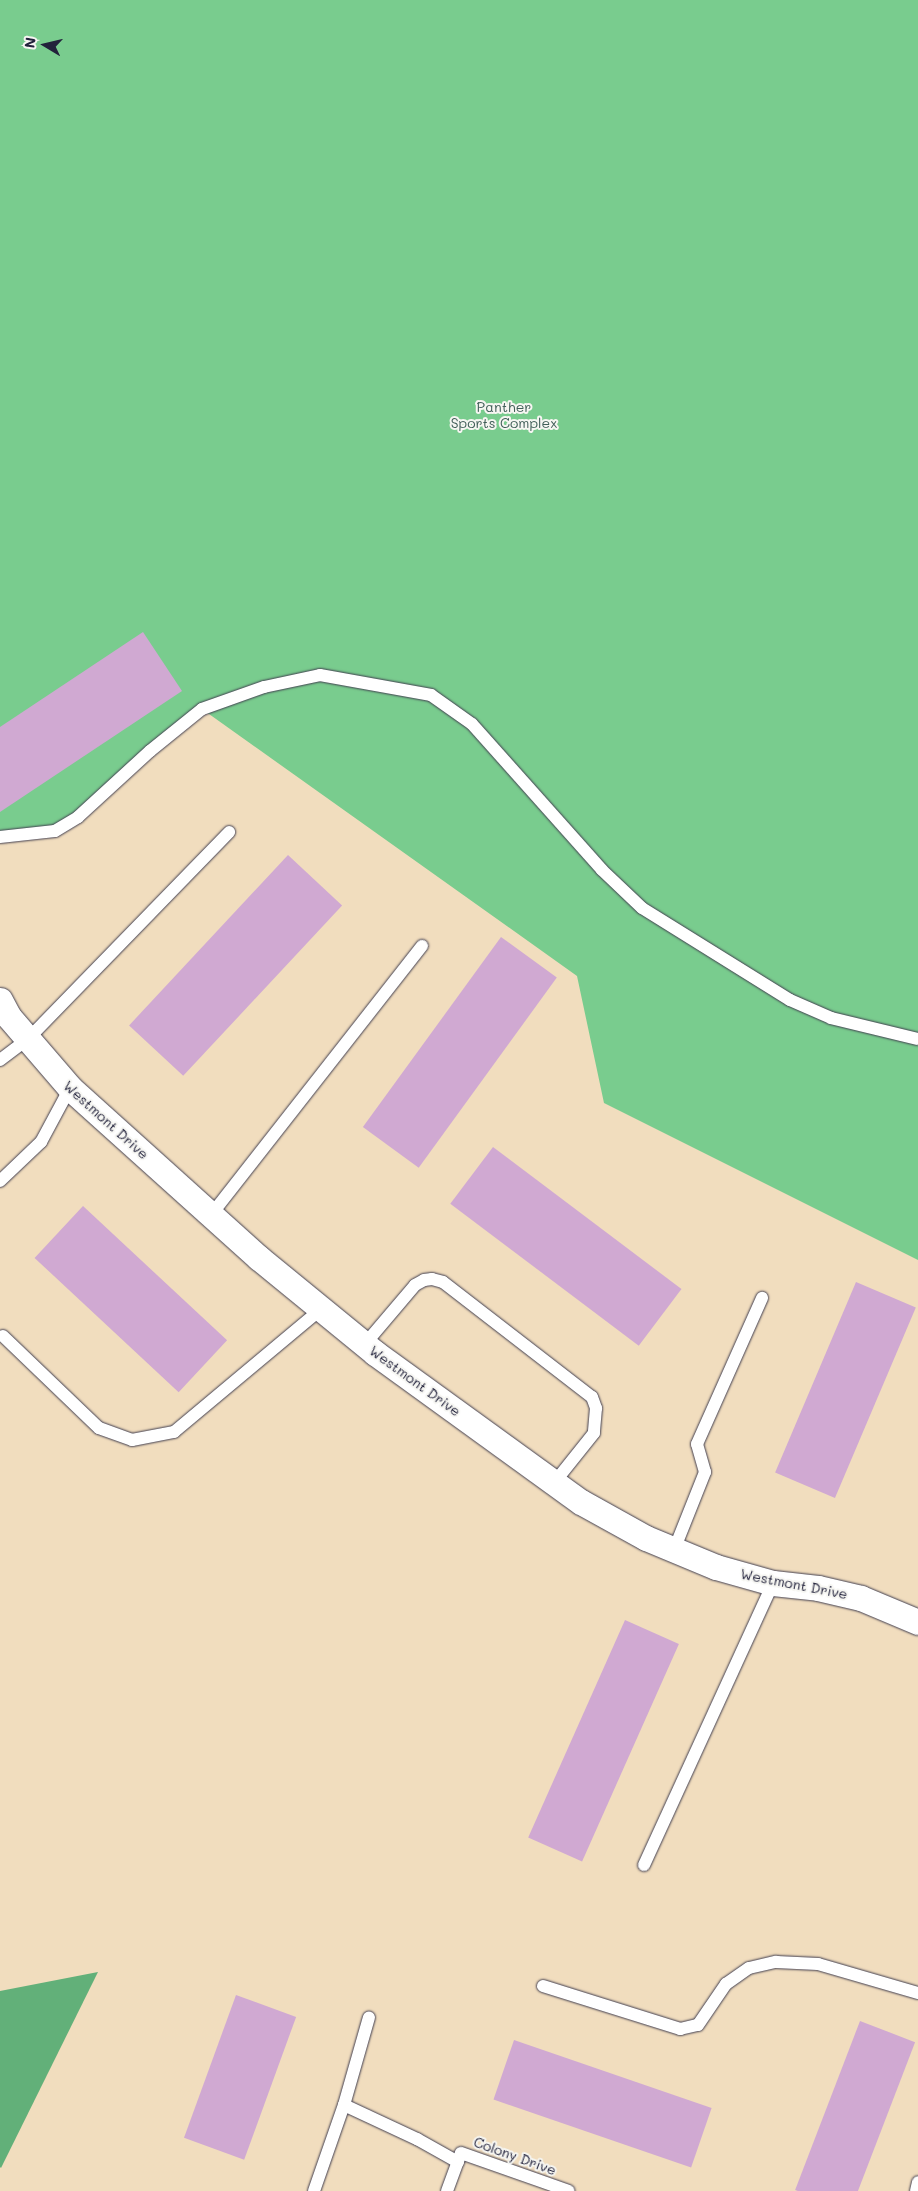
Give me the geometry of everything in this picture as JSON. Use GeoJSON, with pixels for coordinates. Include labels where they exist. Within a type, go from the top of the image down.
{"type":"FeatureCollection","features":[{"type":"Feature","properties":{"kind":"street","name":"Westmont Drive"},"geometry":{"type":"LineString","coordinates":[[0,1000],[9,1017],[27,1040],[70,1088],[211,1215],[365,1344],[589,1507],[646,1538],[716,1567],[773,1583],[818,1588],[861,1598],[918,1622]]}},
{"type":"Feature","properties":{"kind":"lane"},"geometry":{"type":"LineString","coordinates":[[0,837],[55,832],[78,817],[150,750],[202,709],[264,687],[320,675],[422,693],[431,695],[472,724],[602,870],[642,908],[790,1000],[831,1018],[918,1039]]}},
{"type":"Feature","properties":{"kind":"lane"},"geometry":{"type":"LineString","coordinates":[[0,1060],[27,1040],[228,832]]}},
{"type":"Feature","properties":{"kind":"lane"},"geometry":{"type":"LineString","coordinates":[[211,1215],[422,946]]}},
{"type":"Feature","properties":{"kind":"lane"},"geometry":{"type":"LineString","coordinates":[[0,1182],[41,1142],[70,1088]]}},
{"type":"Feature","properties":{"kind":"lane"},"geometry":{"type":"LineString","coordinates":[[365,1344],[415,1285],[424,1280],[443,1282],[592,1397],[596,1408],[594,1433],[554,1483]]}},
{"type":"Feature","properties":{"kind":"lane"},"geometry":{"type":"LineString","coordinates":[[674,1550],[705,1472],[697,1444],[762,1298]]}},
{"type":"Feature","properties":{"kind":"lane"},"geometry":{"type":"LineString","coordinates":[[3,1336],[99,1428],[132,1440],[174,1432],[321,1309]]}},
{"type":"Feature","properties":{"kind":"lane"},"geometry":{"type":"LineString","coordinates":[[644,1865],[773,1583]]}},
{"type":"Feature","properties":{"kind":"lane"},"geometry":{"type":"LineString","coordinates":[[543,1986],[680,2029],[698,2025],[726,1984],[749,1968],[776,1962],[818,1964],[918,1993]]}},
{"type":"Feature","properties":{"kind":"lane"},"geometry":{"type":"LineString","coordinates":[[314,2191],[344,2105],[369,2017]]}},
{"type":"Feature","properties":{"kind":"lane"},"geometry":{"type":"LineString","coordinates":[[344,2105],[416,2139],[458,2162]]}},
{"type":"Feature","properties":{"kind":"lane","name":"Colony Drive"},"geometry":{"type":"LineString","coordinates":[[447,2191],[461,2152],[569,2191]]}},
{"type":"Feature","properties":{"kind":"lane"},"geometry":{"type":"LineString","coordinates":[[916,2191],[918,2182]]}},
{"type":"Feature","properties":{"kind":"green space","name":"Panther Sports Complex"},"geometry":{"type":"Polygon","coordinates":[[[0,0],[918,0],[918,1260],[604,1103],[577,976],[202,709],[55,831],[0,837],[0,0]]]}},
{"type":"Feature","properties":{"kind":"green space"},"geometry":{"type":"Polygon","coordinates":[[[98,1972],[1,2168],[0,1991],[98,1972]]]}},
{"type":"Feature","properties":{"kind":"building"},"geometry":{"type":"Polygon","coordinates":[[[143,632],[182,691],[0,812],[0,727],[143,632]]]}},
{"type":"Feature","properties":{"kind":"building"},"geometry":{"type":"Polygon","coordinates":[[[288,855],[342,905],[183,1076],[129,1025],[288,855]]]}},
{"type":"Feature","properties":{"kind":"building"},"geometry":{"type":"Polygon","coordinates":[[[501,937],[557,978],[419,1168],[363,1127],[501,937]]]}},
{"type":"Feature","properties":{"kind":"building"},"geometry":{"type":"Polygon","coordinates":[[[493,1147],[681,1289],[639,1346],[450,1204],[493,1147]]]}},
{"type":"Feature","properties":{"kind":"building"},"geometry":{"type":"Polygon","coordinates":[[[83,1206],[227,1340],[179,1392],[35,1258],[83,1206]]]}},
{"type":"Feature","properties":{"kind":"building"},"geometry":{"type":"Polygon","coordinates":[[[856,1282],[916,1307],[835,1498],[775,1473],[856,1282]]]}},
{"type":"Feature","properties":{"kind":"building"},"geometry":{"type":"Polygon","coordinates":[[[625,1620],[679,1644],[582,1861],[528,1837],[625,1620]]]}},
{"type":"Feature","properties":{"kind":"building"},"geometry":{"type":"Polygon","coordinates":[[[236,1995],[296,2017],[244,2160],[184,2138],[236,1995]]]}},
{"type":"Feature","properties":{"kind":"building"},"geometry":{"type":"Polygon","coordinates":[[[860,2021],[915,2042],[858,2191],[795,2190],[860,2021]]]}},
{"type":"Feature","properties":{"kind":"building"},"geometry":{"type":"Polygon","coordinates":[[[514,2040],[712,2108],[691,2168],[493,2100],[514,2040]]]}}]}
